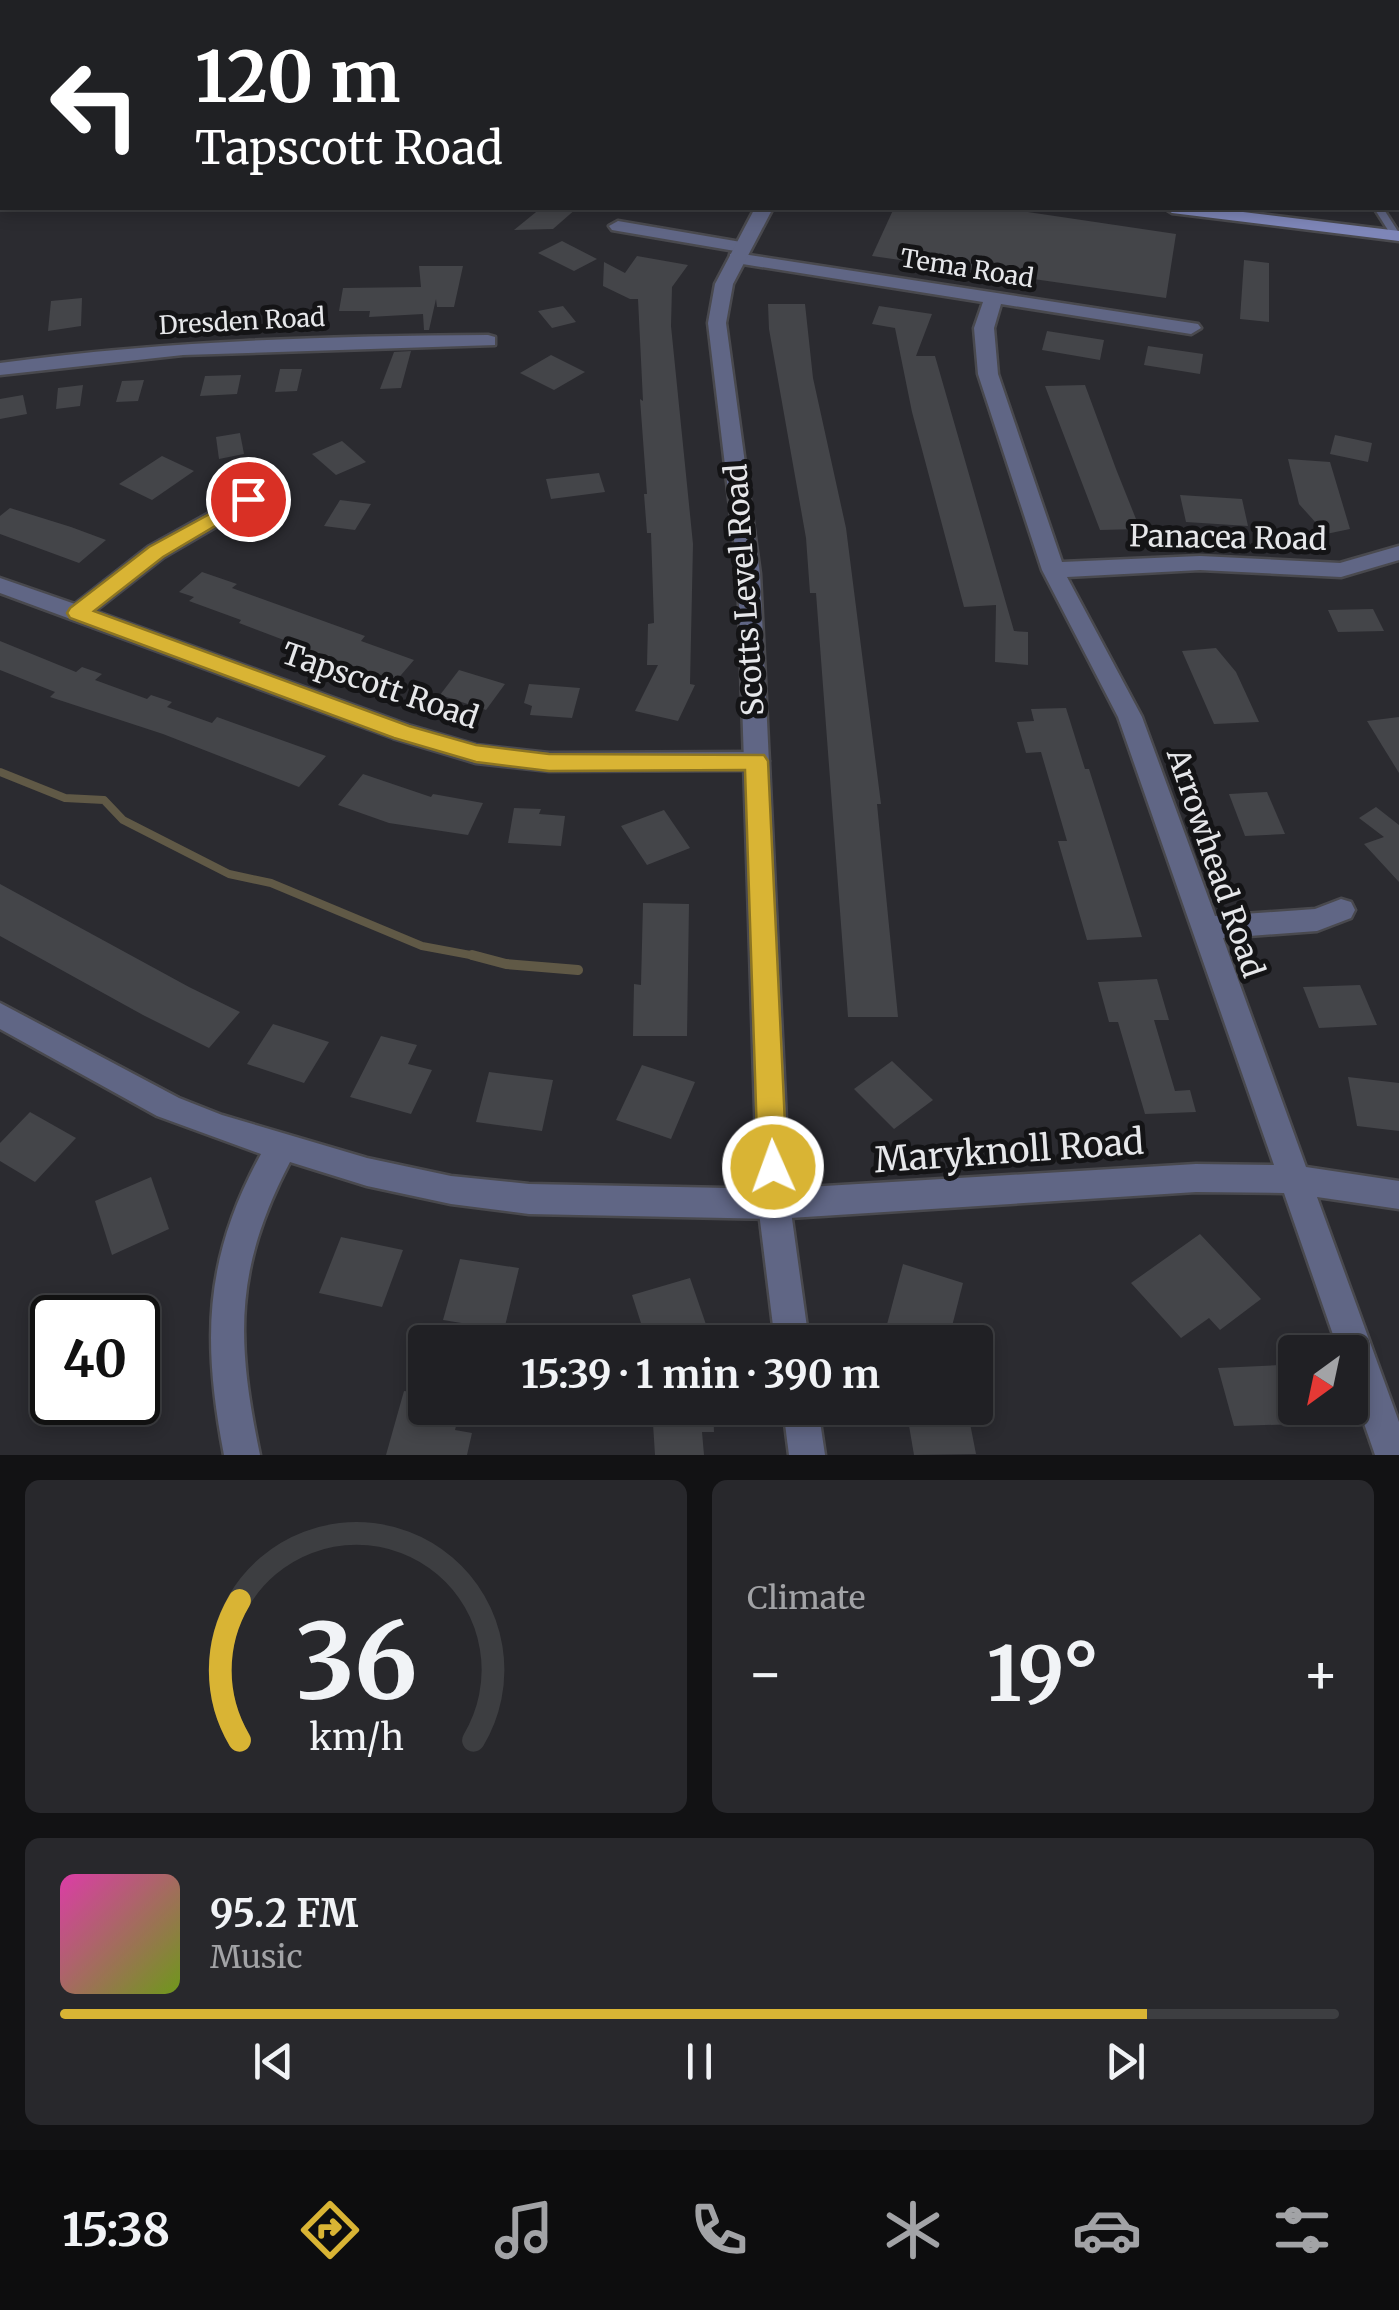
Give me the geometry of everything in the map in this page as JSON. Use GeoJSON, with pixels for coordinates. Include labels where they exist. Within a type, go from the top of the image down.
{"type":"FeatureCollection","features":[{"type":"Feature","properties":{"kind":"main road"},"geometry":{"type":"LineString","coordinates":[[1188,210],[1398,236]]}},
{"type":"Feature","properties":{"kind":"street","name":"Scotts Level Road"},"geometry":{"type":"LineString","coordinates":[[763,210],[738,253],[719,302],[718,323],[744,510],[774,1204],[790,1325]]}},
{"type":"Feature","properties":{"kind":"street","name":"Tema Road"},"geometry":{"type":"LineString","coordinates":[[618,226],[738,253],[1191,328]]}},
{"type":"Feature","properties":{"kind":"street","name":"Arrowhead Road"},"geometry":{"type":"LineString","coordinates":[[994,298],[984,328],[988,374],[1054,570],[1066,600],[1118,686],[1394,1455]]}},
{"type":"Feature","properties":{"kind":"street","name":"Dresden Road"},"geometry":{"type":"LineString","coordinates":[[0,369],[232,345],[488,341]]}},
{"type":"Feature","properties":{"kind":"street"},"geometry":{"type":"LineString","coordinates":[[78,613],[156,552],[248,499]]}},
{"type":"Feature","properties":{"kind":"street","name":"Panacea Road"},"geometry":{"type":"LineString","coordinates":[[1054,570],[1200,563],[1341,570],[1399,552]]}},
{"type":"Feature","properties":{"kind":"street","name":"Tapscott Road"},"geometry":{"type":"LineString","coordinates":[[0,585],[402,732],[476,754],[549,762],[756,761]]}},
{"type":"Feature","properties":{"kind":"street"},"geometry":{"type":"LineString","coordinates":[[1202,928],[1318,920],[1341,910]]}},
{"type":"Feature","properties":{"kind":"street","name":"Maryknoll Road"},"geometry":{"type":"LineString","coordinates":[[0,1016],[168,1107],[281,1148],[451,1190],[530,1199],[774,1204],[1142,1180],[1292,1179],[1399,1195]]}},
{"type":"Feature","properties":{"kind":"street"},"geometry":{"type":"LineString","coordinates":[[242,1455],[226,1375],[225,1305],[229,1273],[246,1217],[281,1148]]}},
{"type":"Feature","properties":{"kind":"street"},"geometry":{"type":"LineString","coordinates":[[803,1425],[807,1455]]}},
{"type":"Feature","properties":{"kind":"lane"},"geometry":{"type":"LineString","coordinates":[[1381,210],[1398,236]]}},
{"type":"Feature","properties":{"kind":"building"},"geometry":{"type":"Polygon","coordinates":[[[539,210],[575,210],[553,229],[514,230],[539,210]]]}},
{"type":"Feature","properties":{"kind":"building"},"geometry":{"type":"Polygon","coordinates":[[[893,210],[1014,210],[1176,234],[1166,298],[872,256],[893,210]]]}},
{"type":"Feature","properties":{"kind":"building"},"geometry":{"type":"Polygon","coordinates":[[[562,241],[597,259],[574,271],[538,253],[562,241]]]}},
{"type":"Feature","properties":{"kind":"building"},"geometry":{"type":"Polygon","coordinates":[[[637,256],[688,265],[672,287],[671,326],[693,544],[690,684],[695,685],[678,721],[635,711],[658,665],[647,665],[648,624],[654,623],[651,533],[647,533],[644,494],[638,299],[603,286],[604,262],[625,273],[637,256]]]}},
{"type":"Feature","properties":{"kind":"building"},"geometry":{"type":"Polygon","coordinates":[[[1244,260],[1269,263],[1269,322],[1240,319],[1244,260]]]}},
{"type":"Feature","properties":{"kind":"building"},"geometry":{"type":"Polygon","coordinates":[[[419,266],[463,266],[454,307],[437,307],[436,299],[429,330],[424,330],[423,314],[369,317],[370,311],[339,311],[343,288],[421,287],[419,266]]]}},
{"type":"Feature","properties":{"kind":"building"},"geometry":{"type":"Polygon","coordinates":[[[82,298],[81,326],[48,331],[51,301],[82,298]]]}},
{"type":"Feature","properties":{"kind":"building"},"geometry":{"type":"Polygon","coordinates":[[[768,304],[805,304],[813,378],[846,528],[881,804],[877,804],[898,1017],[848,1017],[816,593],[810,593],[806,538],[769,329],[768,304]]]}},
{"type":"Feature","properties":{"kind":"building"},"geometry":{"type":"Polygon","coordinates":[[[563,306],[576,322],[552,328],[538,311],[563,306]]]}},
{"type":"Feature","properties":{"kind":"building"},"geometry":{"type":"Polygon","coordinates":[[[879,306],[932,314],[916,356],[935,356],[1014,631],[1028,632],[1028,665],[995,662],[996,605],[964,607],[912,412],[895,328],[872,324],[879,306]]]}},
{"type":"Feature","properties":{"kind":"building"},"geometry":{"type":"Polygon","coordinates":[[[1047,331],[1104,340],[1100,360],[1042,350],[1047,331]]]}},
{"type":"Feature","properties":{"kind":"building"},"geometry":{"type":"Polygon","coordinates":[[[1148,346],[1203,354],[1200,374],[1144,365],[1148,346]]]}},
{"type":"Feature","properties":{"kind":"building"},"geometry":{"type":"Polygon","coordinates":[[[411,351],[401,388],[380,389],[394,352],[411,351]]]}},
{"type":"Feature","properties":{"kind":"building"},"geometry":{"type":"Polygon","coordinates":[[[551,355],[585,372],[554,390],[520,373],[551,355]]]}},
{"type":"Feature","properties":{"kind":"building"},"geometry":{"type":"Polygon","coordinates":[[[280,369],[302,369],[297,391],[275,392],[280,369]]]}},
{"type":"Feature","properties":{"kind":"building"},"geometry":{"type":"Polygon","coordinates":[[[241,375],[237,394],[200,396],[205,376],[241,375]]]}},
{"type":"Feature","properties":{"kind":"building"},"geometry":{"type":"Polygon","coordinates":[[[144,380],[138,401],[116,402],[122,381],[144,380]]]}},
{"type":"Feature","properties":{"kind":"building"},"geometry":{"type":"Polygon","coordinates":[[[83,385],[80,406],[56,409],[58,388],[83,385]]]}},
{"type":"Feature","properties":{"kind":"building"},"geometry":{"type":"Polygon","coordinates":[[[1085,385],[1140,529],[1100,530],[1045,386],[1085,385]]]}},
{"type":"Feature","properties":{"kind":"building"},"geometry":{"type":"Polygon","coordinates":[[[23,395],[27,414],[0,419],[0,399],[23,395]]]}},
{"type":"Feature","properties":{"kind":"building"},"geometry":{"type":"Polygon","coordinates":[[[240,433],[244,454],[219,459],[216,437],[240,433]]]}},
{"type":"Feature","properties":{"kind":"building"},"geometry":{"type":"Polygon","coordinates":[[[1335,435],[1372,443],[1368,462],[1330,454],[1335,435]]]}},
{"type":"Feature","properties":{"kind":"building"},"geometry":{"type":"Polygon","coordinates":[[[342,441],[366,462],[336,475],[312,454],[342,441]]]}},
{"type":"Feature","properties":{"kind":"building"},"geometry":{"type":"Polygon","coordinates":[[[162,456],[194,471],[152,500],[119,484],[162,456]]]}},
{"type":"Feature","properties":{"kind":"building"},"geometry":{"type":"Polygon","coordinates":[[[1288,459],[1330,462],[1350,529],[1326,534],[1299,504],[1288,459]]]}},
{"type":"Feature","properties":{"kind":"building"},"geometry":{"type":"Polygon","coordinates":[[[599,473],[605,492],[551,499],[546,479],[599,473]]]}},
{"type":"Feature","properties":{"kind":"building"},"geometry":{"type":"Polygon","coordinates":[[[1180,495],[1242,499],[1248,526],[1186,522],[1180,495]]]}},
{"type":"Feature","properties":{"kind":"building"},"geometry":{"type":"Polygon","coordinates":[[[340,500],[371,504],[355,530],[324,526],[340,500]]]}},
{"type":"Feature","properties":{"kind":"building"},"geometry":{"type":"Polygon","coordinates":[[[10,508],[106,540],[79,563],[0,534],[0,516],[10,508]]]}},
{"type":"Feature","properties":{"kind":"building"},"geometry":{"type":"Polygon","coordinates":[[[202,572],[237,584],[232,588],[365,636],[361,641],[414,660],[395,682],[239,623],[241,620],[189,601],[194,597],[179,592],[202,572]]]}},
{"type":"Feature","properties":{"kind":"building"},"geometry":{"type":"Polygon","coordinates":[[[1373,609],[1384,631],[1338,632],[1328,610],[1373,609]]]}},
{"type":"Feature","properties":{"kind":"building"},"geometry":{"type":"Polygon","coordinates":[[[0,641],[76,672],[82,667],[102,674],[95,680],[147,699],[151,695],[172,702],[167,707],[212,723],[217,717],[326,756],[299,787],[163,734],[50,697],[55,692],[0,670],[0,641]]]}},
{"type":"Feature","properties":{"kind":"building"},"geometry":{"type":"Polygon","coordinates":[[[1216,648],[1236,672],[1259,722],[1214,724],[1182,651],[1216,648]]]}},
{"type":"Feature","properties":{"kind":"building"},"geometry":{"type":"Polygon","coordinates":[[[459,670],[505,684],[486,710],[440,695],[459,670]]]}},
{"type":"Feature","properties":{"kind":"building"},"geometry":{"type":"Polygon","coordinates":[[[529,684],[580,688],[572,718],[530,715],[532,706],[524,703],[529,684]]]}},
{"type":"Feature","properties":{"kind":"building"},"geometry":{"type":"Polygon","coordinates":[[[1066,708],[1142,937],[1087,940],[1058,841],[1067,841],[1041,752],[1026,753],[1017,722],[1034,721],[1031,709],[1066,708]]]}},
{"type":"Feature","properties":{"kind":"building"},"geometry":{"type":"Polygon","coordinates":[[[1399,717],[1399,773],[1367,721],[1399,717]]]}},
{"type":"Feature","properties":{"kind":"building"},"geometry":{"type":"Polygon","coordinates":[[[363,774],[431,797],[433,794],[483,803],[468,835],[389,823],[338,805],[363,774]]]}},
{"type":"Feature","properties":{"kind":"building"},"geometry":{"type":"Polygon","coordinates":[[[1267,792],[1285,834],[1245,836],[1229,794],[1267,792]]]}},
{"type":"Feature","properties":{"kind":"building"},"geometry":{"type":"Polygon","coordinates":[[[1376,807],[1399,825],[1399,882],[1364,844],[1384,837],[1359,818],[1376,807]]]}},
{"type":"Feature","properties":{"kind":"building"},"geometry":{"type":"Polygon","coordinates":[[[514,808],[541,809],[539,814],[565,816],[561,846],[508,843],[514,808]]]}},
{"type":"Feature","properties":{"kind":"building"},"geometry":{"type":"Polygon","coordinates":[[[664,810],[690,848],[647,865],[621,826],[664,810]]]}},
{"type":"Feature","properties":{"kind":"building"},"geometry":{"type":"Polygon","coordinates":[[[0,884],[240,1012],[209,1048],[143,1015],[0,936],[0,884]]]}},
{"type":"Feature","properties":{"kind":"building"},"geometry":{"type":"Polygon","coordinates":[[[643,903],[689,904],[687,1036],[633,1036],[634,984],[641,985],[643,903]]]}},
{"type":"Feature","properties":{"kind":"building"},"geometry":{"type":"Polygon","coordinates":[[[1157,979],[1169,1020],[1154,1020],[1175,1091],[1190,1090],[1196,1112],[1145,1114],[1118,1022],[1109,1022],[1098,982],[1157,979]]]}},
{"type":"Feature","properties":{"kind":"building"},"geometry":{"type":"Polygon","coordinates":[[[1360,985],[1377,1025],[1319,1028],[1303,987],[1360,985]]]}},
{"type":"Feature","properties":{"kind":"building"},"geometry":{"type":"Polygon","coordinates":[[[273,1024],[329,1042],[304,1083],[247,1064],[273,1024]]]}},
{"type":"Feature","properties":{"kind":"building"},"geometry":{"type":"Polygon","coordinates":[[[381,1036],[417,1045],[408,1064],[432,1070],[411,1114],[350,1097],[381,1036]]]}},
{"type":"Feature","properties":{"kind":"building"},"geometry":{"type":"Polygon","coordinates":[[[892,1061],[933,1100],[894,1129],[854,1089],[892,1061]]]}},
{"type":"Feature","properties":{"kind":"building"},"geometry":{"type":"Polygon","coordinates":[[[642,1065],[695,1082],[671,1139],[616,1120],[642,1065]]]}},
{"type":"Feature","properties":{"kind":"building"},"geometry":{"type":"Polygon","coordinates":[[[489,1072],[553,1080],[542,1131],[476,1122],[489,1072]]]}},
{"type":"Feature","properties":{"kind":"building"},"geometry":{"type":"Polygon","coordinates":[[[1348,1077],[1399,1083],[1399,1131],[1357,1126],[1348,1077]]]}},
{"type":"Feature","properties":{"kind":"building"},"geometry":{"type":"Polygon","coordinates":[[[30,1112],[76,1138],[35,1182],[0,1161],[0,1143],[30,1112]]]}},
{"type":"Feature","properties":{"kind":"building"},"geometry":{"type":"Polygon","coordinates":[[[151,1177],[169,1229],[112,1255],[95,1201],[151,1177]]]}},
{"type":"Feature","properties":{"kind":"building"},"geometry":{"type":"Polygon","coordinates":[[[1200,1234],[1261,1299],[1220,1330],[1209,1318],[1181,1338],[1131,1283],[1200,1234]]]}},
{"type":"Feature","properties":{"kind":"building"},"geometry":{"type":"Polygon","coordinates":[[[341,1237],[403,1250],[382,1307],[319,1293],[341,1237]]]}},
{"type":"Feature","properties":{"kind":"building"},"geometry":{"type":"Polygon","coordinates":[[[460,1259],[519,1268],[505,1325],[443,1320],[460,1259]]]}},
{"type":"Feature","properties":{"kind":"building"},"geometry":{"type":"Polygon","coordinates":[[[903,1264],[963,1283],[952,1325],[887,1325],[903,1264]]]}},
{"type":"Feature","properties":{"kind":"building"},"geometry":{"type":"Polygon","coordinates":[[[690,1278],[706,1325],[642,1325],[632,1295],[690,1278]]]}},
{"type":"Feature","properties":{"kind":"building"},"geometry":{"type":"Polygon","coordinates":[[[1278,1365],[1278,1425],[1234,1426],[1218,1368],[1278,1365]]]}},
{"type":"Feature","properties":{"kind":"building"},"geometry":{"type":"Polygon","coordinates":[[[404,1391],[408,1392],[408,1425],[456,1425],[455,1430],[472,1433],[467,1455],[386,1455],[404,1391]]]}},
{"type":"Feature","properties":{"kind":"building"},"geometry":{"type":"Polygon","coordinates":[[[653,1425],[714,1425],[714,1432],[702,1432],[704,1455],[655,1455],[653,1425]]]}},
{"type":"Feature","properties":{"kind":"building"},"geometry":{"type":"Polygon","coordinates":[[[909,1425],[970,1425],[976,1454],[914,1455],[909,1425]]]}},
{"type":"Feature","properties":{"kind":"waterway"},"geometry":{"type":"LineString","coordinates":[[0,772],[65,798],[104,800],[123,820],[229,874],[271,883],[422,946],[476,956]]}},
{"type":"Feature","properties":{"kind":"waterway"},"geometry":{"type":"LineString","coordinates":[[472,955],[476,956]]}},
{"type":"Feature","properties":{"kind":"waterway"},"geometry":{"type":"LineString","coordinates":[[476,956],[481,957]]}},
{"type":"Feature","properties":{"kind":"waterway"},"geometry":{"type":"LineString","coordinates":[[476,956],[506,964],[578,970]]}},
{"type":"Feature","properties":{"kind":"route"},"geometry":{"type":"LineString","coordinates":[[248,499],[156,552],[78,613],[402,732],[476,754],[549,762],[756,761],[773,1167]]}}]}
